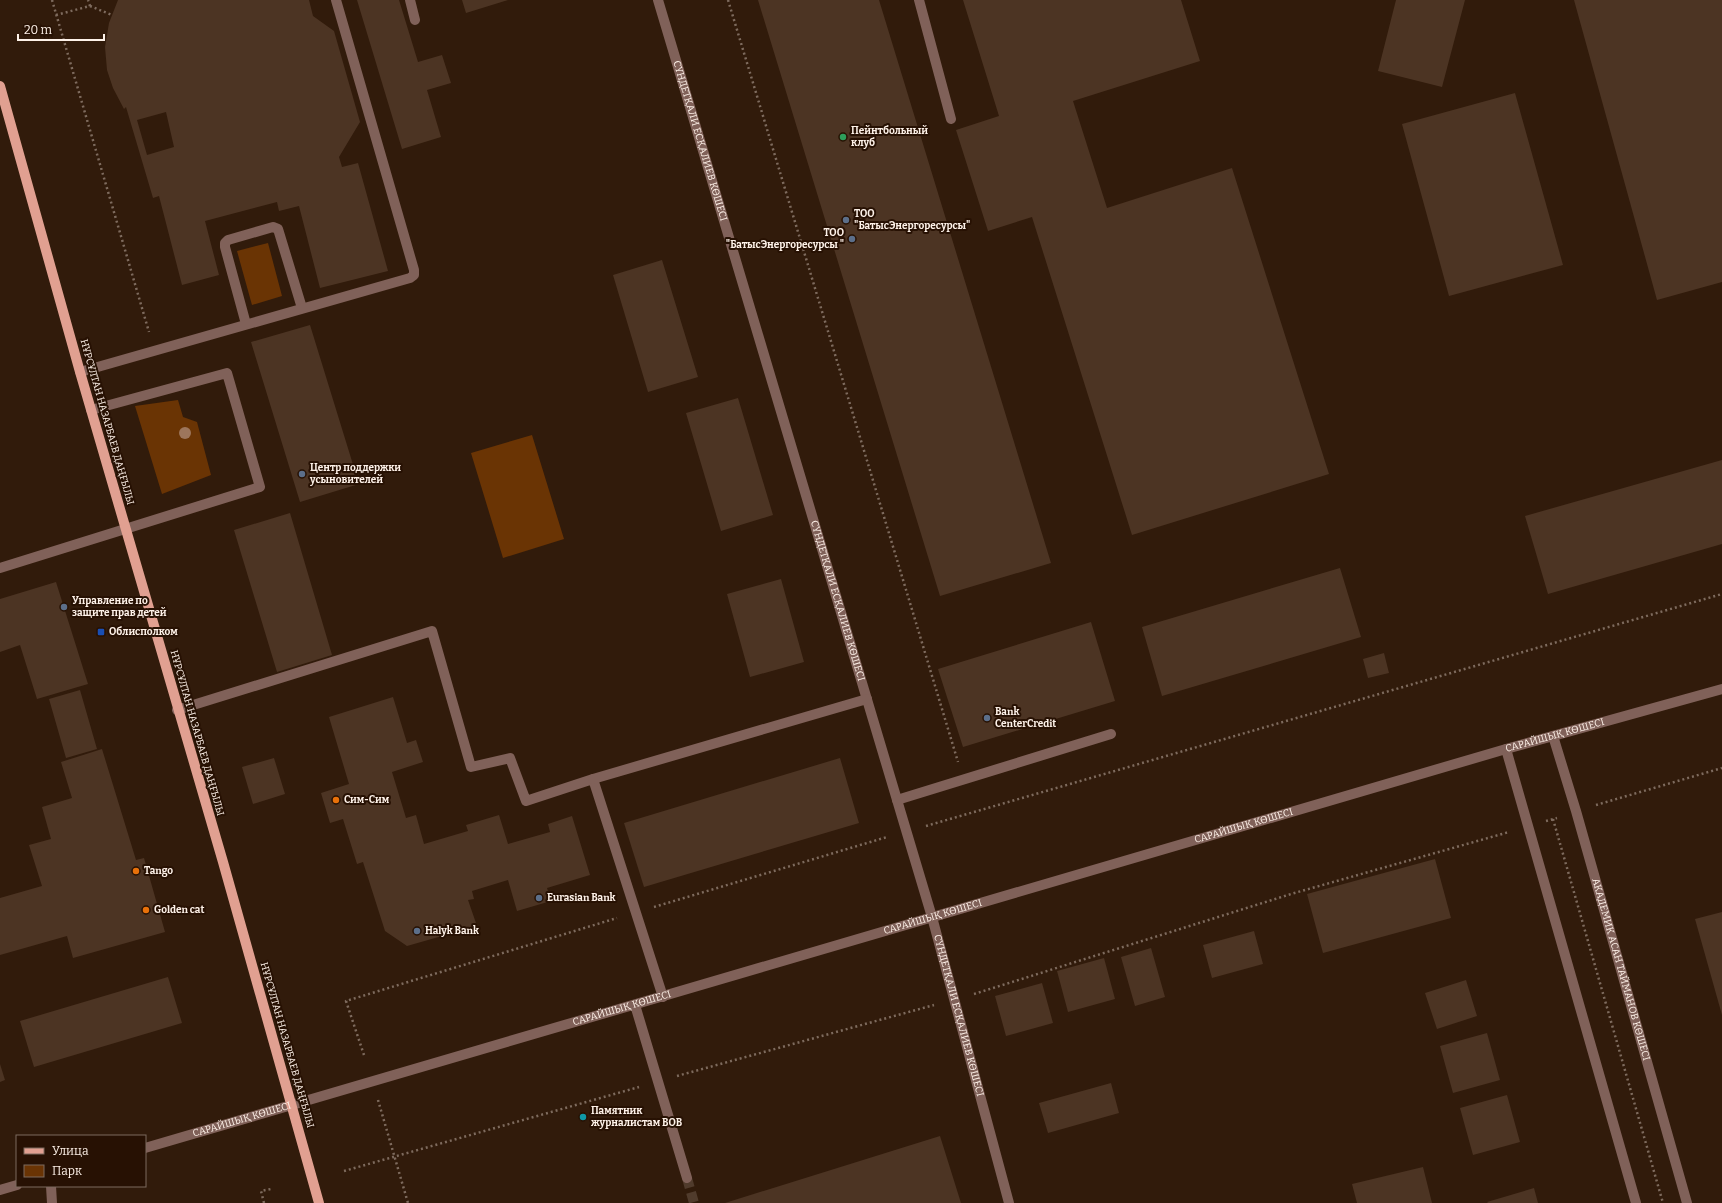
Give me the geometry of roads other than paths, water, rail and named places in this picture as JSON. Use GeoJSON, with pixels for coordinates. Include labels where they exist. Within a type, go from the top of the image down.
{"type":"FeatureCollection","features":[{"type":"Feature","properties":{"kind":"main road","name":"НҰРСҰЛТАН НАЗАРБАЕВ ДАҢҒЫЛЫ"},"geometry":{"type":"LineString","coordinates":[[0,86],[80,372],[177,710],[223,862],[319,1203]]}},
{"type":"Feature","properties":{"kind":"street"},"geometry":{"type":"LineString","coordinates":[[80,372],[410,278],[414,275],[414,270],[336,0]]}},
{"type":"Feature","properties":{"kind":"street"},"geometry":{"type":"LineString","coordinates":[[410,0],[415,20]]}},
{"type":"Feature","properties":{"kind":"street","name":"СҮНДЕТҚАЛИ ЕСҚАЛИЕВ КӨШЕСІ"},"geometry":{"type":"LineString","coordinates":[[658,0],[932,917],[1009,1203]]}},
{"type":"Feature","properties":{"kind":"street"},"geometry":{"type":"LineString","coordinates":[[920,0],[951,119]]}},
{"type":"Feature","properties":{"kind":"street"},"geometry":{"type":"LineString","coordinates":[[246,324],[225,247],[225,243],[228,240],[273,228],[278,229],[302,308]]}},
{"type":"Feature","properties":{"kind":"street"},"geometry":{"type":"LineString","coordinates":[[0,568],[260,487],[227,373],[91,410]]}},
{"type":"Feature","properties":{"kind":"street"},"geometry":{"type":"LineString","coordinates":[[177,710],[432,631],[471,766],[510,758],[526,801],[593,779],[867,699]]}},
{"type":"Feature","properties":{"kind":"street","name":"САРАЙШЫҚ КӨШЕСІ"},"geometry":{"type":"LineString","coordinates":[[146,1148],[1506,749],[1722,689]]}},
{"type":"Feature","properties":{"kind":"street"},"geometry":{"type":"LineString","coordinates":[[897,800],[1111,734]]}},
{"type":"Feature","properties":{"kind":"street","name":"АКАДЕМИК АСАН ТАЙМАНОВ КӨШЕСІ"},"geometry":{"type":"LineString","coordinates":[[1553,736],[1576,811],[1687,1203]]}},
{"type":"Feature","properties":{"kind":"street"},"geometry":{"type":"LineString","coordinates":[[1506,749],[1636,1203]]}},
{"type":"Feature","properties":{"kind":"street"},"geometry":{"type":"LineString","coordinates":[[593,779],[663,996]]}},
{"type":"Feature","properties":{"kind":"street"},"geometry":{"type":"LineString","coordinates":[[635,1005],[687,1178]]}},
{"type":"Feature","properties":{"kind":"street"},"geometry":{"type":"LineString","coordinates":[[0,1190],[16,1185]]}},
{"type":"Feature","properties":{"kind":"street"},"geometry":{"type":"LineString","coordinates":[[51,1187],[52,1203]]}},
{"type":"Feature","properties":{"kind":"tunnel"},"geometry":{"type":"LineString","coordinates":[[687,1178],[694,1203]]}},
{"type":"Feature","properties":{"kind":"place","name":"Пейнтбольный клуб"},"geometry":{"type":"Point","coordinates":[843,137]}},
{"type":"Feature","properties":{"kind":"place","name":"ТОО \"БатысЭнергоресурсы\""},"geometry":{"type":"Point","coordinates":[846,220]}},
{"type":"Feature","properties":{"kind":"place","name":"ТОО \"БатысЭнергоресурсы \""},"geometry":{"type":"Point","coordinates":[852,239]}},
{"type":"Feature","properties":{"kind":"place","name":"Центр поддержки усыновителей"},"geometry":{"type":"Point","coordinates":[302,474]}},
{"type":"Feature","properties":{"kind":"place","name":"Управление по защите прав детей"},"geometry":{"type":"Point","coordinates":[64,607]}},
{"type":"Feature","properties":{"kind":"place","name":"Облисполком"},"geometry":{"type":"Point","coordinates":[101,632]}},
{"type":"Feature","properties":{"kind":"place","name":"Bank CenterCredit"},"geometry":{"type":"Point","coordinates":[987,718]}},
{"type":"Feature","properties":{"kind":"place","name":"Сим-Сим"},"geometry":{"type":"Point","coordinates":[336,800]}},
{"type":"Feature","properties":{"kind":"place","name":"Tango"},"geometry":{"type":"Point","coordinates":[136,871]}},
{"type":"Feature","properties":{"kind":"place","name":"Eurasian Bank"},"geometry":{"type":"Point","coordinates":[539,898]}},
{"type":"Feature","properties":{"kind":"place","name":"Golden cat"},"geometry":{"type":"Point","coordinates":[146,910]}},
{"type":"Feature","properties":{"kind":"place","name":"Halyk Bank"},"geometry":{"type":"Point","coordinates":[417,931]}},
{"type":"Feature","properties":{"kind":"place","name":"Памятник журналистам ВОВ"},"geometry":{"type":"Point","coordinates":[583,1117]}}]}
